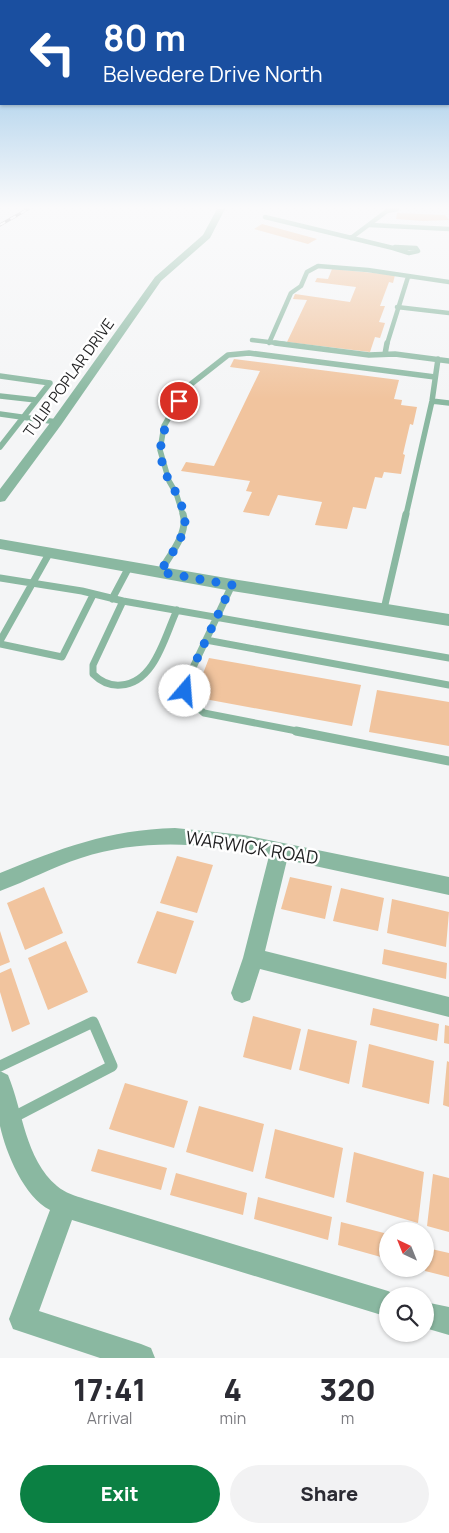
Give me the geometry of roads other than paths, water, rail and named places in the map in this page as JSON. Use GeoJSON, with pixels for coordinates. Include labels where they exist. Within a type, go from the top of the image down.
{"type":"FeatureCollection","features":[{"type":"Feature","properties":{"kind":"street","name":"TULIP POPLAR DRIVE"},"geometry":{"type":"LineString","coordinates":[[0,498],[57,422],[158,279],[166,272]]}},
{"type":"Feature","properties":{"kind":"street"},"geometry":{"type":"LineString","coordinates":[[0,544],[232,585],[449,620]]}},
{"type":"Feature","properties":{"kind":"street","name":"WARWICK ROAD"},"geometry":{"type":"LineString","coordinates":[[0,882],[80,850],[130,838],[190,836],[280,850],[449,886]]}},
{"type":"Feature","properties":{"kind":"street"},"geometry":{"type":"LineString","coordinates":[[242,993],[253,958],[280,850]]}},
{"type":"Feature","properties":{"kind":"street"},"geometry":{"type":"LineString","coordinates":[[253,958],[449,1007]]}},
{"type":"Feature","properties":{"kind":"street"},"geometry":{"type":"LineString","coordinates":[[0,1083],[27,1166],[37,1184],[50,1197],[65,1204],[379,1301]]}},
{"type":"Feature","properties":{"kind":"street"},"geometry":{"type":"LineString","coordinates":[[65,1204],[23,1319],[141,1358]]}},
{"type":"Feature","properties":{"kind":"street"},"geometry":{"type":"LineString","coordinates":[[434,1317],[449,1321]]}},
{"type":"Feature","properties":{"kind":"lane"},"geometry":{"type":"LineString","coordinates":[[269,342],[291,293],[301,286],[308,272]]}},
{"type":"Feature","properties":{"kind":"lane"},"geometry":{"type":"LineString","coordinates":[[386,272],[449,282]]}},
{"type":"Feature","properties":{"kind":"lane"},"geometry":{"type":"LineString","coordinates":[[386,354],[385,350],[397,307],[408,277]]}},
{"type":"Feature","properties":{"kind":"lane"},"geometry":{"type":"LineString","coordinates":[[397,307],[449,313]]}},
{"type":"Feature","properties":{"kind":"lane"},"geometry":{"type":"LineString","coordinates":[[252,340],[369,355],[386,354],[449,361]]}},
{"type":"Feature","properties":{"kind":"lane"},"geometry":{"type":"LineString","coordinates":[[160,572],[183,532],[185,520],[176,493],[169,481],[160,450],[164,426],[186,388],[220,360],[228,355],[249,352],[435,376]]}},
{"type":"Feature","properties":{"kind":"lane"},"geometry":{"type":"LineString","coordinates":[[384,609],[432,401],[438,360]]}},
{"type":"Feature","properties":{"kind":"lane"},"geometry":{"type":"LineString","coordinates":[[0,376],[50,383],[0,447]]}},
{"type":"Feature","properties":{"kind":"lane"},"geometry":{"type":"LineString","coordinates":[[0,396],[36,400]]}},
{"type":"Feature","properties":{"kind":"lane"},"geometry":{"type":"LineString","coordinates":[[432,401],[449,403]]}},
{"type":"Feature","properties":{"kind":"lane"},"geometry":{"type":"LineString","coordinates":[[0,414],[57,422]]}},
{"type":"Feature","properties":{"kind":"lane"},"geometry":{"type":"LineString","coordinates":[[50,552],[0,643],[62,657],[93,595]]}},
{"type":"Feature","properties":{"kind":"lane"},"geometry":{"type":"LineString","coordinates":[[112,599],[129,567]]}},
{"type":"Feature","properties":{"kind":"lane"},"geometry":{"type":"LineString","coordinates":[[0,578],[82,591],[112,599],[449,658]]}},
{"type":"Feature","properties":{"kind":"lane"},"geometry":{"type":"LineString","coordinates":[[232,585],[187,680],[185,691],[193,704],[204,713],[449,761]]}},
{"type":"Feature","properties":{"kind":"lane"},"geometry":{"type":"LineString","coordinates":[[123,601],[93,665],[93,674],[100,680],[112,685],[132,684],[142,678],[151,666],[177,610]]}},
{"type":"Feature","properties":{"kind":"lane"},"geometry":{"type":"LineString","coordinates":[[206,640],[449,685]]}},
{"type":"Feature","properties":{"kind":"lane"},"geometry":{"type":"LineString","coordinates":[[0,1066],[92,1022],[112,1066],[11,1118]]}}]}
